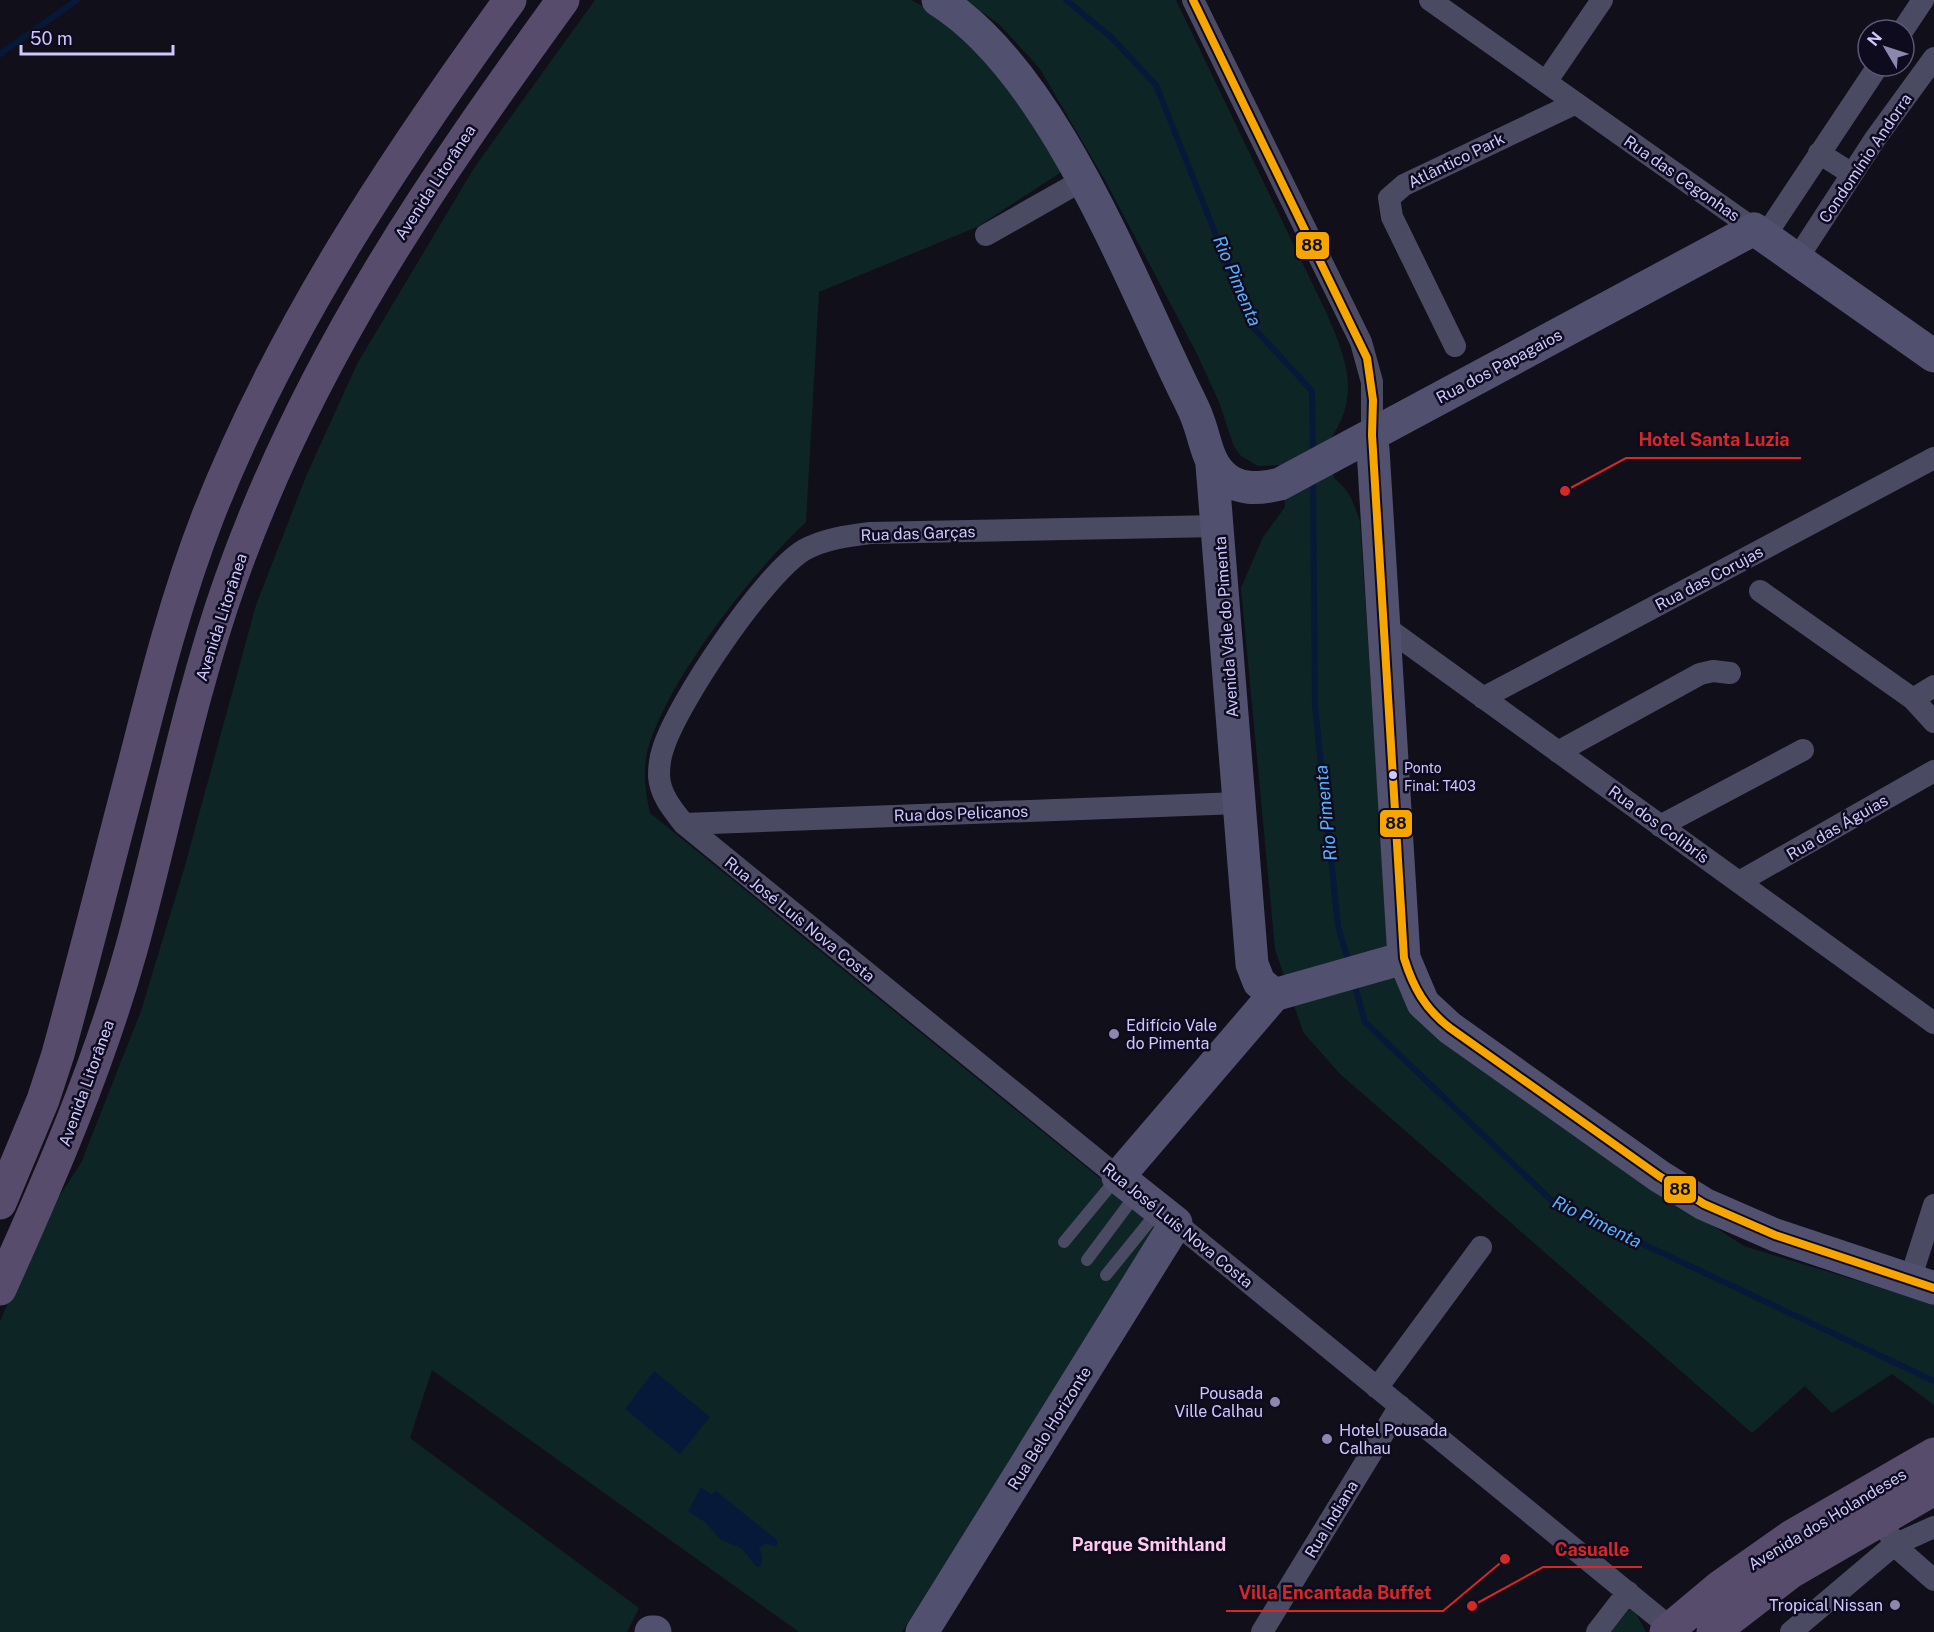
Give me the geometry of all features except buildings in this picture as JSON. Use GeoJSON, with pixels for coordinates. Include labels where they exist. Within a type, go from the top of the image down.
{"type":"FeatureCollection","features":[{"type":"Feature","properties":{"kind":"main road"},"geometry":{"type":"LineString","coordinates":[[0,1203],[43,1100],[68,1018],[169,630],[208,517],[235,451],[293,332],[333,260],[421,124],[510,0]]}},
{"type":"Feature","properties":{"kind":"main road","name":"Avenida Litorânea"},"geometry":{"type":"LineString","coordinates":[[0,1289],[80,1104],[131,949],[202,675],[230,582],[284,449],[316,382],[392,248],[468,131],[563,0]]}},
{"type":"Feature","properties":{"kind":"main road"},"geometry":{"type":"LineString","coordinates":[[68,1018],[69,1044],[54,1099],[67,1108],[80,1104]]}},
{"type":"Feature","properties":{"kind":"main road"},"geometry":{"type":"LineString","coordinates":[[22,1154],[37,1149],[44,1156],[45,1164],[28,1208],[24,1236]]}},
{"type":"Feature","properties":{"kind":"main road","name":"Avenida dos Holandeses"},"geometry":{"type":"LineString","coordinates":[[1668,1630],[1720,1586],[1783,1542],[1934,1454]]}},
{"type":"Feature","properties":{"kind":"main road","name":"Avenida dos Holandeses"},"geometry":{"type":"LineString","coordinates":[[1713,1632],[1791,1572],[1889,1531],[1934,1489]]}},
{"type":"Feature","properties":{"kind":"street"},"geometry":{"type":"LineString","coordinates":[[938,0],[971,24],[1006,61],[1021,80],[1083,180],[1198,418],[1212,465],[1218,526]]}},
{"type":"Feature","properties":{"kind":"street"},"geometry":{"type":"LineString","coordinates":[[1193,0],[1361,342],[1372,382],[1362,445],[1384,626],[1391,961],[1439,1020],[1659,1176],[1704,1204],[1738,1220],[1922,1284],[1934,1205]]}},
{"type":"Feature","properties":{"kind":"street","name":"Rua das Cegonhas"},"geometry":{"type":"LineString","coordinates":[[1430,0],[1934,356]]}},
{"type":"Feature","properties":{"kind":"street"},"geometry":{"type":"LineString","coordinates":[[1546,82],[1602,0]]}},
{"type":"Feature","properties":{"kind":"street"},"geometry":{"type":"LineString","coordinates":[[1911,18],[1923,0]]}},
{"type":"Feature","properties":{"kind":"street","name":"Condomínio Andorra"},"geometry":{"type":"LineString","coordinates":[[1797,259],[1852,174],[1934,57]]}},
{"type":"Feature","properties":{"kind":"street"},"geometry":{"type":"LineString","coordinates":[[1760,233],[1819,153],[1870,78]]}},
{"type":"Feature","properties":{"kind":"street","name":"Atlântico Park"},"geometry":{"type":"LineString","coordinates":[[1455,346],[1392,217],[1389,198],[1404,185],[1576,103]]}},
{"type":"Feature","properties":{"kind":"street"},"geometry":{"type":"LineString","coordinates":[[1819,153],[1852,174]]}},
{"type":"Feature","properties":{"kind":"street"},"geometry":{"type":"LineString","coordinates":[[986,235],[1083,180]]}},
{"type":"Feature","properties":{"kind":"street","name":"Rua dos Papagaios"},"geometry":{"type":"LineString","coordinates":[[1239,486],[1259,488],[1280,484],[1362,445],[1760,233]]}},
{"type":"Feature","properties":{"kind":"street","name":"Rua das Corujas"},"geometry":{"type":"LineString","coordinates":[[1483,698],[1934,458]]}},
{"type":"Feature","properties":{"kind":"street"},"geometry":{"type":"LineString","coordinates":[[1212,465],[1227,481],[1239,486]]}},
{"type":"Feature","properties":{"kind":"street","name":"Avenida Vale do Pimenta"},"geometry":{"type":"LineString","coordinates":[[1239,486],[1218,526],[1252,964],[1259,982],[1287,991]]}},
{"type":"Feature","properties":{"kind":"street","name":"Rua das Garças"},"geometry":{"type":"LineString","coordinates":[[684,824],[665,799],[659,778],[662,750],[681,707],[754,602],[785,564],[804,550],[822,542],[870,533],[1218,526]]}},
{"type":"Feature","properties":{"kind":"street"},"geometry":{"type":"LineString","coordinates":[[1760,591],[1913,699],[1934,722]]}},
{"type":"Feature","properties":{"kind":"street","name":"Rua dos Colibrís"},"geometry":{"type":"LineString","coordinates":[[1384,626],[1934,1023]]}},
{"type":"Feature","properties":{"kind":"street"},"geometry":{"type":"LineString","coordinates":[[1558,752],[1700,674],[1713,671],[1730,673]]}},
{"type":"Feature","properties":{"kind":"street"},"geometry":{"type":"LineString","coordinates":[[1913,699],[1934,686]]}},
{"type":"Feature","properties":{"kind":"street"},"geometry":{"type":"LineString","coordinates":[[1660,826],[1803,750]]}},
{"type":"Feature","properties":{"kind":"street","name":"Rua das Águias"},"geometry":{"type":"LineString","coordinates":[[1739,882],[1934,771]]}},
{"type":"Feature","properties":{"kind":"street","name":"Rua dos Pelicanos"},"geometry":{"type":"LineString","coordinates":[[684,824],[1239,803]]}},
{"type":"Feature","properties":{"kind":"street","name":"Rua José Luís Nova Costa"},"geometry":{"type":"LineString","coordinates":[[684,824],[1628,1592],[1668,1630]]}},
{"type":"Feature","properties":{"kind":"street"},"geometry":{"type":"LineString","coordinates":[[1287,991],[1391,961]]}},
{"type":"Feature","properties":{"kind":"street","name":"Rua Belo Horizonte"},"geometry":{"type":"LineString","coordinates":[[922,1632],[1148,1200],[1287,991]]}},
{"type":"Feature","properties":{"kind":"street"},"geometry":{"type":"LineString","coordinates":[[1377,1388],[1480,1247]]}},
{"type":"Feature","properties":{"kind":"street","name":"Rua Indiana"},"geometry":{"type":"LineString","coordinates":[[1262,1632],[1400,1406]]}},
{"type":"Feature","properties":{"kind":"street"},"geometry":{"type":"LineString","coordinates":[[1791,1632],[1889,1531],[1934,1527]]}},
{"type":"Feature","properties":{"kind":"street"},"geometry":{"type":"LineString","coordinates":[[1889,1531],[1934,1580]]}},
{"type":"Feature","properties":{"kind":"street"},"geometry":{"type":"LineString","coordinates":[[1597,1632],[1628,1592]]}},
{"type":"Feature","properties":{"kind":"lane"},"geometry":{"type":"LineString","coordinates":[[1064,1242],[1148,1200]]}},
{"type":"Feature","properties":{"kind":"lane"},"geometry":{"type":"LineString","coordinates":[[1087,1260],[1148,1200]]}},
{"type":"Feature","properties":{"kind":"lane"},"geometry":{"type":"LineString","coordinates":[[1106,1275],[1148,1200]]}},
{"type":"Feature","properties":{"kind":"green space"},"geometry":{"type":"Polygon","coordinates":[[[595,0],[911,0],[928,9],[972,42],[1066,169],[977,227],[819,292],[806,522],[739,596],[716,626],[676,687],[660,717],[649,745],[645,771],[646,788],[650,813],[1160,1227],[902,1632],[799,1632],[432,1370],[410,1438],[639,1608],[627,1632],[0,1632],[0,1322],[39,1227],[81,1163],[141,1011],[184,869],[256,605],[307,474],[357,364],[474,168],[595,0]]]}},
{"type":"Feature","properties":{"kind":"green space"},"geometry":{"type":"Polygon","coordinates":[[[965,0],[1176,0],[1326,312],[1340,345],[1347,377],[1348,393],[1345,408],[1329,441],[1334,478],[1348,492],[1360,522],[1388,941],[1398,980],[1600,1152],[1744,1246],[1934,1304],[1934,1405],[1892,1374],[1832,1413],[1805,1386],[1752,1433],[1340,1074],[1303,1032],[1275,949],[1241,588],[1263,537],[1285,507],[1282,465],[1258,466],[1241,456],[1234,447],[1219,402],[1196,352],[1106,182],[1040,69],[1000,25],[965,0]]]}},
{"type":"Feature","properties":{"kind":"green space"},"geometry":{"type":"Polygon","coordinates":[[[1632,1606],[1646,1632],[1611,1632],[1632,1606]]]}},
{"type":"Feature","properties":{"kind":"water"},"geometry":{"type":"Polygon","coordinates":[[[654,1371],[710,1417],[680,1454],[625,1409],[654,1371]]]}},
{"type":"Feature","properties":{"kind":"water"},"geometry":{"type":"Polygon","coordinates":[[[701,1487],[711,1495],[716,1491],[777,1540],[777,1546],[766,1544],[759,1548],[762,1556],[761,1566],[757,1567],[742,1549],[720,1539],[705,1522],[688,1511],[701,1487]]]}},
{"type":"Feature","properties":{"kind":"waterway","name":"Rio Pimenta"},"geometry":{"type":"LineString","coordinates":[[0,54],[77,0]]}},
{"type":"Feature","properties":{"kind":"waterway","name":"Rio Pimenta"},"geometry":{"type":"LineString","coordinates":[[1066,0],[1112,38],[1156,85],[1253,327],[1312,391],[1313,454]]}},
{"type":"Feature","properties":{"kind":"waterway","name":"Rio Pimenta"},"geometry":{"type":"LineString","coordinates":[[1313,479],[1315,707],[1338,926],[1349,964]]}},
{"type":"Feature","properties":{"kind":"waterway","name":"Rio Pimenta"},"geometry":{"type":"LineString","coordinates":[[1354,983],[1365,1022],[1552,1201],[1934,1381]]}},
{"type":"Feature","properties":{"kind":"transit line","name":"88"},"geometry":{"type":"LineString","coordinates":[[1193,0],[1367,358],[1373,400],[1372,435],[1404,958],[1421,997],[1450,1028],[1659,1176],[1704,1204],[1775,1235],[1934,1288]]}},
{"type":"Feature","properties":{"kind":"place","name":"Hotel Santa Luzia"},"geometry":{"type":"Point","coordinates":[1565,491]}},
{"type":"Feature","properties":{"kind":"place","name":"Ponto Final: T403"},"geometry":{"type":"Point","coordinates":[1393,775]}},
{"type":"Feature","properties":{"kind":"place","name":"Edifício Vale do Pimenta"},"geometry":{"type":"Point","coordinates":[1114,1034]}},
{"type":"Feature","properties":{"kind":"place","name":"Pousada Ville Calhau"},"geometry":{"type":"Point","coordinates":[1275,1402]}},
{"type":"Feature","properties":{"kind":"place","name":"Hotel Pousada Calhau"},"geometry":{"type":"Point","coordinates":[1327,1439]}},
{"type":"Feature","properties":{"kind":"place","name":"Villa Encantada Buffet"},"geometry":{"type":"Point","coordinates":[1505,1559]}},
{"type":"Feature","properties":{"kind":"place","name":"Tropical Nissan"},"geometry":{"type":"Point","coordinates":[1895,1605]}},
{"type":"Feature","properties":{"kind":"place","name":"Casualle"},"geometry":{"type":"Point","coordinates":[1472,1606]}},
{"type":"Feature","properties":{"kind":"district","name":"Parque Smithland"},"geometry":{"type":"Point","coordinates":[1149,1545]}}]}
